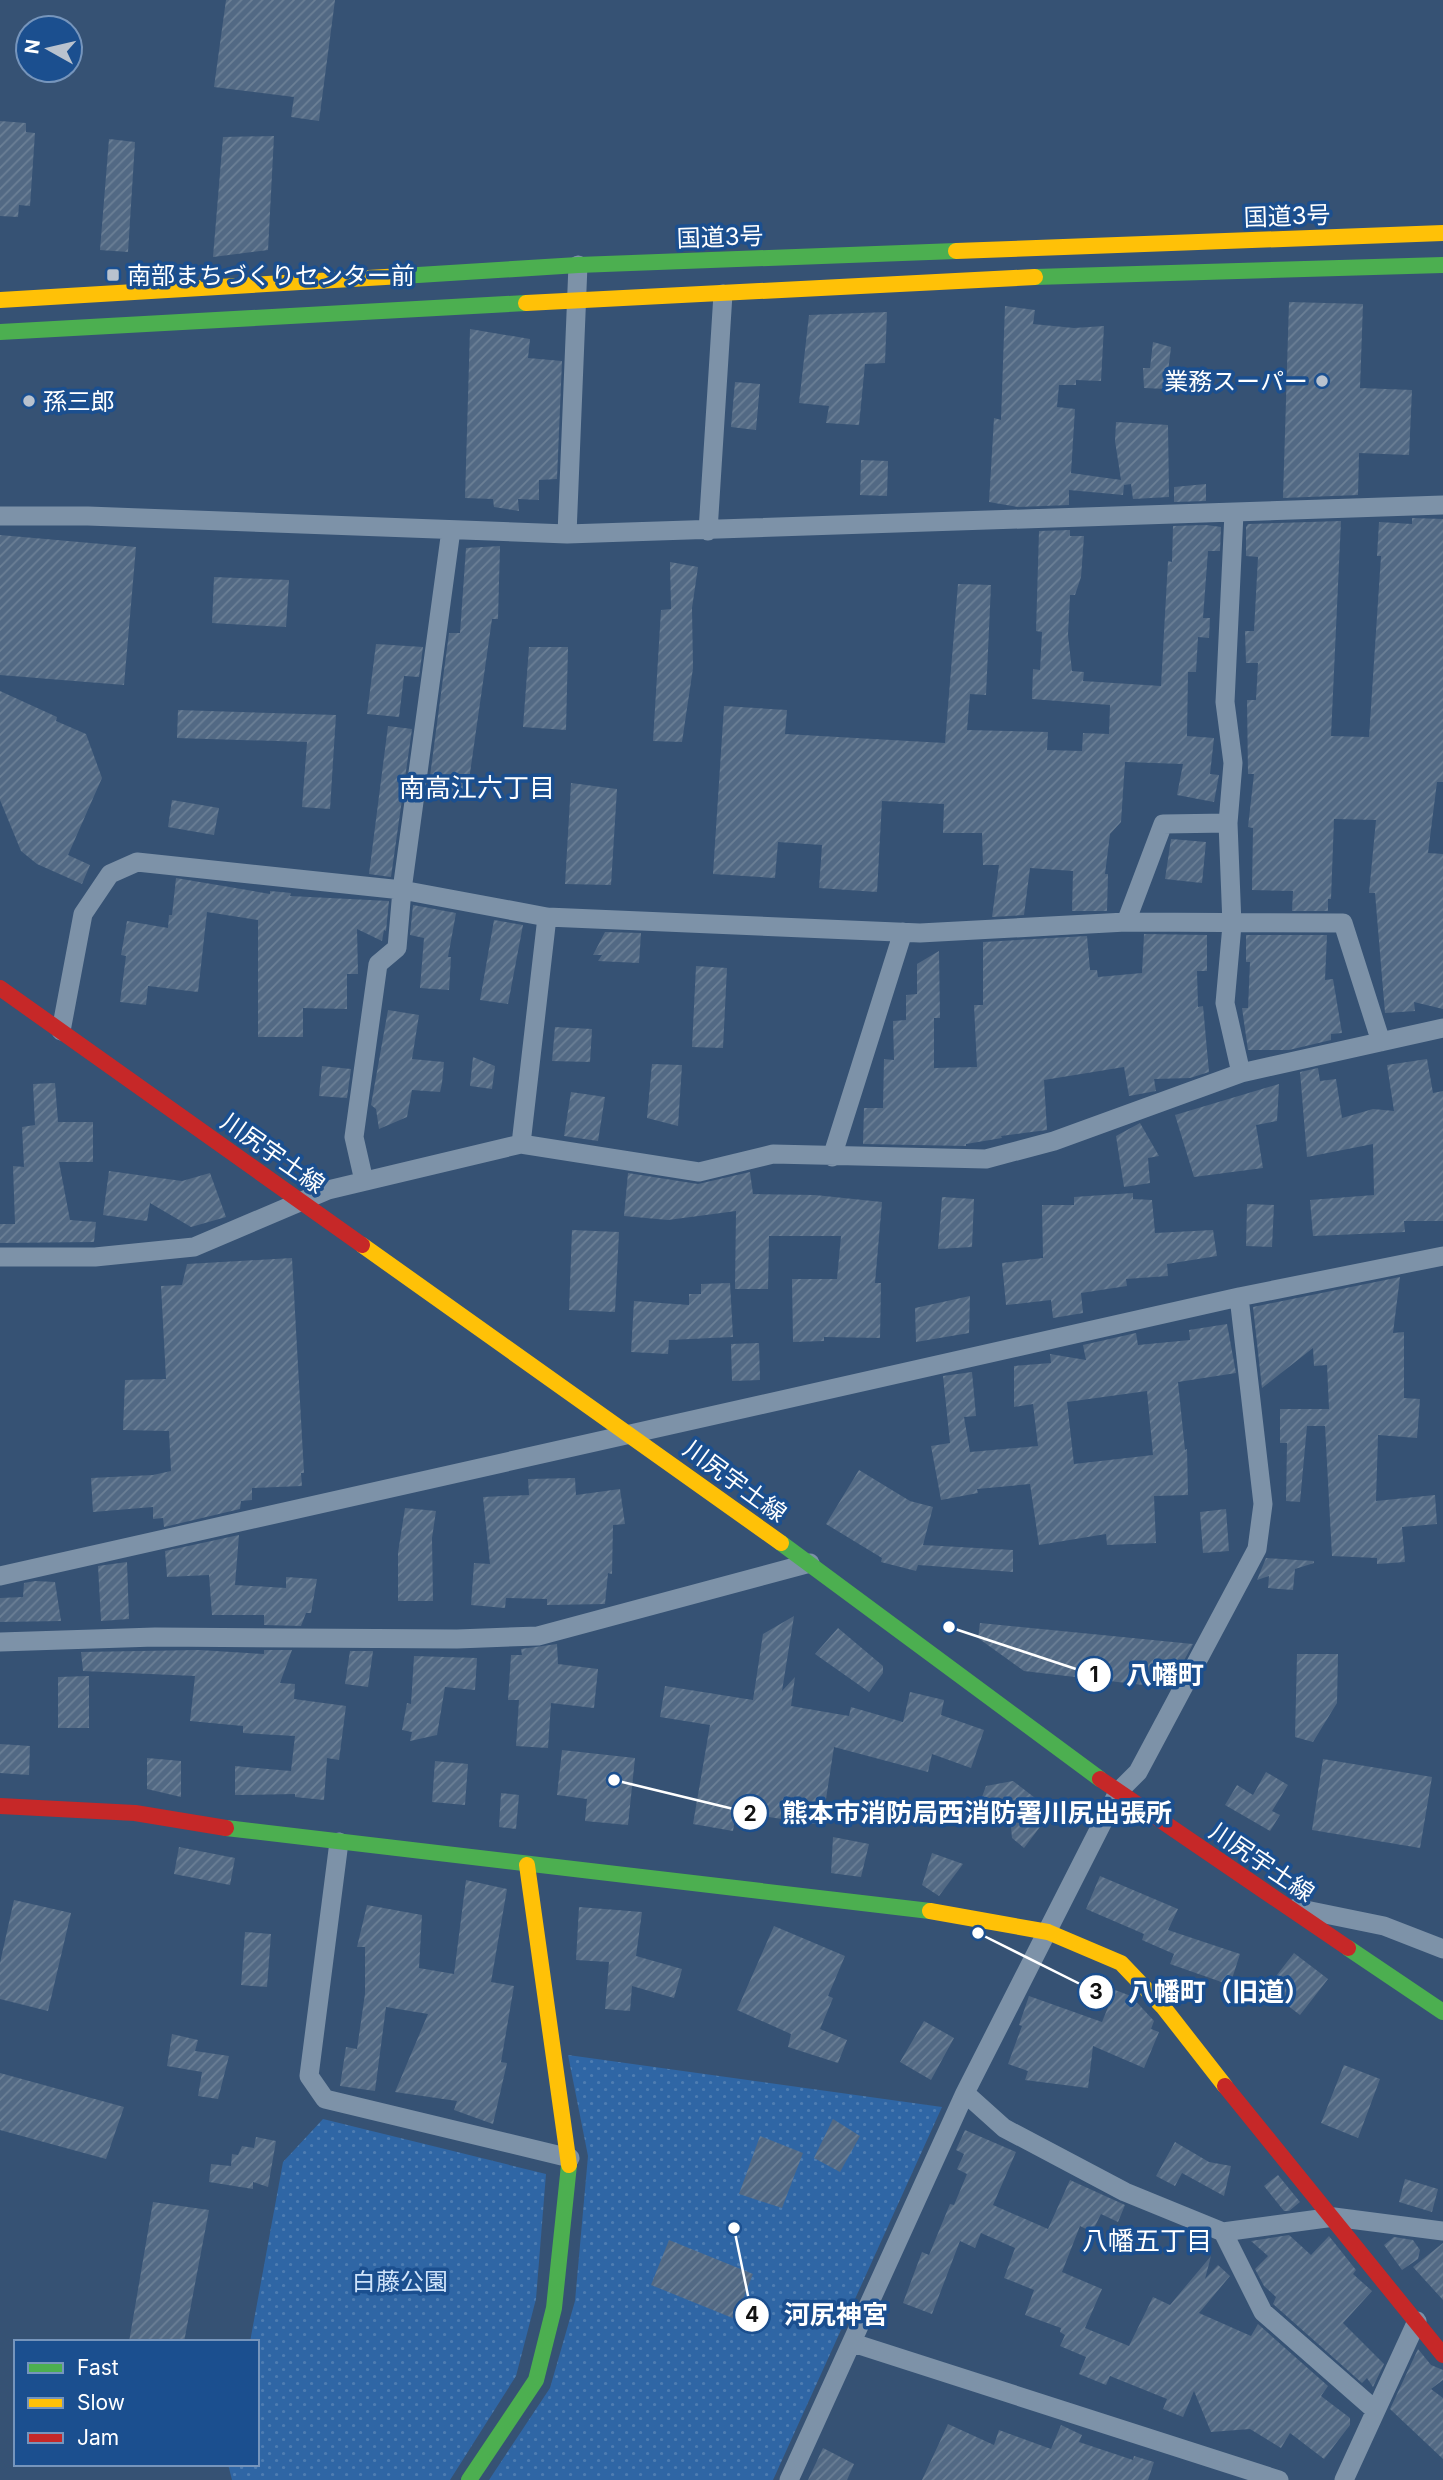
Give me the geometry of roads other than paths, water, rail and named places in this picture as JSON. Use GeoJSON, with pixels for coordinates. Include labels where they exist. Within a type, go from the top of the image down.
{"type":"FeatureCollection","features":[{"type":"Feature","properties":{"kind":"main road","name":"国道3号"},"geometry":{"type":"LineString","coordinates":[[0,300],[578,265],[1443,233]]}},
{"type":"Feature","properties":{"kind":"main road"},"geometry":{"type":"LineString","coordinates":[[0,332],[576,303],[976,279],[1443,265]]}},
{"type":"Feature","properties":{"kind":"main road","name":"川尻宇土線"},"geometry":{"type":"LineString","coordinates":[[0,988],[810,1563],[1118,1792],[1443,2012]]}},
{"type":"Feature","properties":{"kind":"main road"},"geometry":{"type":"LineString","coordinates":[[0,1805],[135,1813],[339,1842],[952,1914],[1048,1932],[1121,1963],[1164,2008],[1244,2111],[1334,2217],[1443,2355]]}},
{"type":"Feature","properties":{"kind":"main road"},"geometry":{"type":"LineString","coordinates":[[469,2480],[536,2380],[554,2308],[570,2158],[527,1865]]}},
{"type":"Feature","properties":{"kind":"street"},"geometry":{"type":"LineString","coordinates":[[567,534],[578,265]]}},
{"type":"Feature","properties":{"kind":"street"},"geometry":{"type":"LineString","coordinates":[[708,531],[723,294]]}},
{"type":"Feature","properties":{"kind":"street"},"geometry":{"type":"LineString","coordinates":[[0,516],[88,516],[567,534],[1443,505]]}},
{"type":"Feature","properties":{"kind":"street"},"geometry":{"type":"LineString","coordinates":[[1234,513],[1225,702],[1233,763],[1228,822],[1232,925],[1225,1003],[1241,1073]]}},
{"type":"Feature","properties":{"kind":"street"},"geometry":{"type":"LineString","coordinates":[[364,1181],[354,1137],[378,964],[397,948],[402,890],[451,530]]}},
{"type":"Feature","properties":{"kind":"street"},"geometry":{"type":"LineString","coordinates":[[1126,922],[1163,824],[1228,822]]}},
{"type":"Feature","properties":{"kind":"street"},"geometry":{"type":"LineString","coordinates":[[61,1031],[83,914],[110,874],[137,862],[402,890],[547,916],[903,933],[1126,922],[1232,925],[1343,923],[1381,1042]]}},
{"type":"Feature","properties":{"kind":"street"},"geometry":{"type":"LineString","coordinates":[[521,1144],[547,916]]}},
{"type":"Feature","properties":{"kind":"street"},"geometry":{"type":"LineString","coordinates":[[832,1157],[903,933]]}},
{"type":"Feature","properties":{"kind":"street"},"geometry":{"type":"LineString","coordinates":[[0,1257],[95,1257],[194,1247],[300,1200],[364,1181],[521,1144],[699,1172],[773,1154],[986,1159],[1054,1141],[1241,1073],[1443,1028]]}},
{"type":"Feature","properties":{"kind":"street"},"geometry":{"type":"LineString","coordinates":[[0,1576],[1239,1297],[1443,1256]]}},
{"type":"Feature","properties":{"kind":"street"},"geometry":{"type":"LineString","coordinates":[[789,2480],[965,2094],[1118,1792],[1138,1772],[1257,1549],[1263,1504],[1239,1297]]}},
{"type":"Feature","properties":{"kind":"street"},"geometry":{"type":"LineString","coordinates":[[0,1642],[155,1637],[457,1639],[538,1636],[810,1563]]}},
{"type":"Feature","properties":{"kind":"street"},"geometry":{"type":"LineString","coordinates":[[339,1842],[309,2076],[325,2099],[570,2158]]}},
{"type":"Feature","properties":{"kind":"street"},"geometry":{"type":"LineString","coordinates":[[1288,1906],[1384,1926],[1443,1948]]}},
{"type":"Feature","properties":{"kind":"street"},"geometry":{"type":"LineString","coordinates":[[965,2094],[1004,2128],[1125,2192],[1223,2232],[1334,2217],[1443,2231]]}},
{"type":"Feature","properties":{"kind":"street"},"geometry":{"type":"LineString","coordinates":[[1223,2232],[1263,2312],[1375,2410]]}},
{"type":"Feature","properties":{"kind":"street"},"geometry":{"type":"LineString","coordinates":[[1344,2480],[1417,2321]]}},
{"type":"Feature","properties":{"kind":"street"},"geometry":{"type":"LineString","coordinates":[[853,2343],[1279,2480]]}},
{"type":"Feature","properties":{"kind":"place","name":"南部まちづくりセンター前"},"geometry":{"type":"Point","coordinates":[113,275]}},
{"type":"Feature","properties":{"kind":"place","name":"業務スーパー"},"geometry":{"type":"Point","coordinates":[1322,381]}},
{"type":"Feature","properties":{"kind":"place","name":"孫三郎"},"geometry":{"type":"Point","coordinates":[29,401]}},
{"type":"Feature","properties":{"kind":"place","name":"八幡町"},"geometry":{"type":"Point","coordinates":[949,1627]}},
{"type":"Feature","properties":{"kind":"place","name":"熊本市消防局西消防署川尻出張所"},"geometry":{"type":"Point","coordinates":[614,1780]}},
{"type":"Feature","properties":{"kind":"place","name":"八幡町（旧道）"},"geometry":{"type":"Point","coordinates":[978,1933]}},
{"type":"Feature","properties":{"kind":"place","name":"河尻神宮"},"geometry":{"type":"Point","coordinates":[734,2228]}},
{"type":"Feature","properties":{"kind":"district","name":"南高江六丁目"},"geometry":{"type":"Point","coordinates":[477,787]}},
{"type":"Feature","properties":{"kind":"district","name":"八幡五丁目"},"geometry":{"type":"Point","coordinates":[1147,2240]}},
{"type":"Feature","properties":{"kind":"park label","name":"白藤公園"},"geometry":{"type":"Point","coordinates":[400,2281]}}]}
